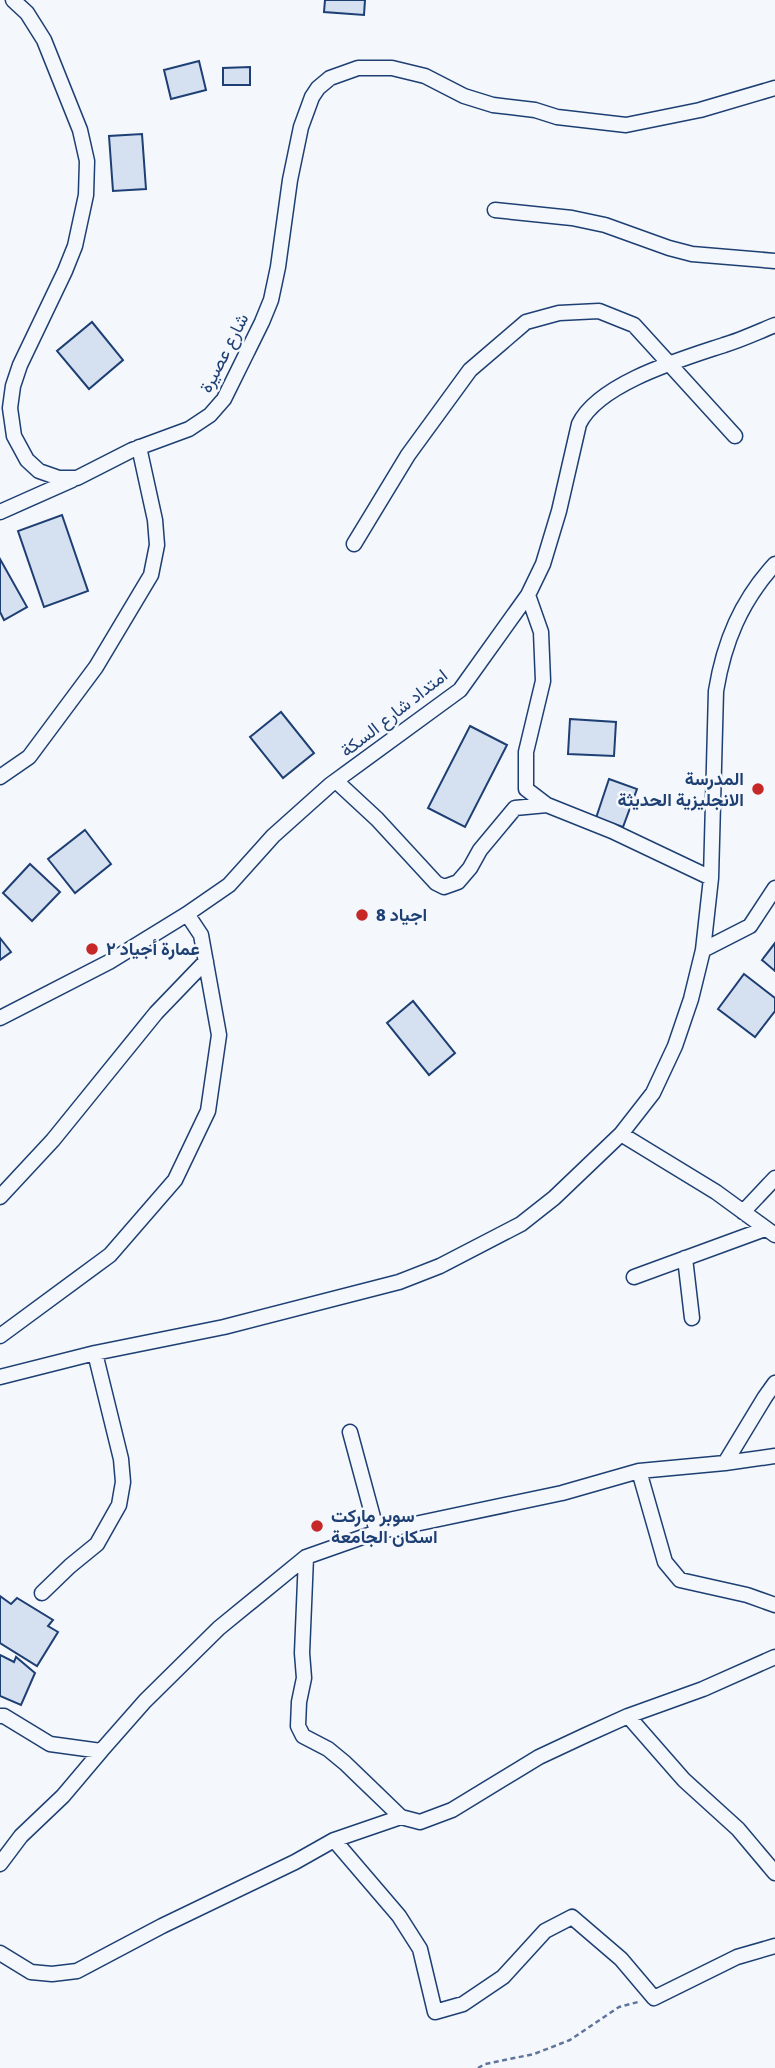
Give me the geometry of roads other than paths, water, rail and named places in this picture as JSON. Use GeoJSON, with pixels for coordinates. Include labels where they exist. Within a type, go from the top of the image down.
{"type":"FeatureCollection","features":[{"type":"Feature","properties":{"kind":"street"},"geometry":{"type":"LineString","coordinates":[[13,0],[30,6],[77,121],[85,152],[87,177],[75,246],[20,365],[13,386],[10,417],[17,443],[32,465],[48,476],[77,478]]}},
{"type":"Feature","properties":{"kind":"street","name":"شارع عصيرة"},"geometry":{"type":"LineString","coordinates":[[0,512],[139,447],[198,424],[215,410],[228,393],[274,290],[293,163],[307,106],[318,88],[330,78],[358,68],[392,68],[425,76],[464,96],[494,105],[535,110],[557,117],[626,125],[701,110],[775,88]]}},
{"type":"Feature","properties":{"kind":"street"},"geometry":{"type":"LineString","coordinates":[[495,210],[572,218],[605,225],[669,248],[699,255],[775,261]]}},
{"type":"Feature","properties":{"kind":"street"},"geometry":{"type":"LineString","coordinates":[[354,544],[408,456],[470,370],[526,322],[559,313],[599,311],[634,325],[736,436]]}},
{"type":"Feature","properties":{"kind":"street","name":"امتداد شارع السكة"},"geometry":{"type":"LineString","coordinates":[[0,1018],[108,962],[229,885],[273,836],[336,781],[460,690],[528,595],[543,564],[583,415],[598,400],[669,362],[727,344],[775,325]]}},
{"type":"Feature","properties":{"kind":"street"},"geometry":{"type":"LineString","coordinates":[[0,777],[29,757],[96,667],[151,575],[157,545],[156,532],[139,447]]}},
{"type":"Feature","properties":{"kind":"street"},"geometry":{"type":"LineString","coordinates":[[0,1377],[95,1353],[224,1327],[399,1282],[440,1266],[521,1224],[554,1198],[621,1134],[653,1093],[675,1046],[691,999],[703,950],[711,878],[716,691],[720,668],[725,646],[741,610],[775,564]]}},
{"type":"Feature","properties":{"kind":"street"},"geometry":{"type":"LineString","coordinates":[[528,595],[541,632],[543,681],[526,751],[526,789],[547,805],[611,831],[711,878]]}},
{"type":"Feature","properties":{"kind":"street"},"geometry":{"type":"LineString","coordinates":[[336,781],[377,819],[436,883],[444,887],[458,882],[515,808],[547,805]]}},
{"type":"Feature","properties":{"kind":"street"},"geometry":{"type":"LineString","coordinates":[[703,950],[750,926],[775,888]]}},
{"type":"Feature","properties":{"kind":"street"},"geometry":{"type":"LineString","coordinates":[[0,1336],[110,1255],[175,1180],[208,1111],[219,1035],[201,935],[187,914]]}},
{"type":"Feature","properties":{"kind":"street"},"geometry":{"type":"LineString","coordinates":[[0,1197],[53,1140],[156,1013],[206,961]]}},
{"type":"Feature","properties":{"kind":"street"},"geometry":{"type":"LineString","coordinates":[[621,1134],[716,1192],[770,1232]]}},
{"type":"Feature","properties":{"kind":"street"},"geometry":{"type":"LineString","coordinates":[[743,1212],[775,1178]]}},
{"type":"Feature","properties":{"kind":"street"},"geometry":{"type":"LineString","coordinates":[[634,1277],[770,1232]]}},
{"type":"Feature","properties":{"kind":"street"},"geometry":{"type":"LineString","coordinates":[[685,1258],[692,1318]]}},
{"type":"Feature","properties":{"kind":"street"},"geometry":{"type":"LineString","coordinates":[[42,1593],[97,1545],[119,1505],[123,1482],[121,1459],[95,1353]]}},
{"type":"Feature","properties":{"kind":"street"},"geometry":{"type":"LineString","coordinates":[[725,1463],[775,1383]]}},
{"type":"Feature","properties":{"kind":"street"},"geometry":{"type":"LineString","coordinates":[[350,1432],[377,1532]]}},
{"type":"Feature","properties":{"kind":"street"},"geometry":{"type":"LineString","coordinates":[[0,1864],[21,1836],[63,1796],[145,1701],[219,1628],[306,1557],[377,1532],[562,1493],[639,1471],[775,1456]]}},
{"type":"Feature","properties":{"kind":"street"},"geometry":{"type":"LineString","coordinates":[[639,1471],[665,1562],[680,1580],[747,1595],[775,1605]]}},
{"type":"Feature","properties":{"kind":"street"},"geometry":{"type":"LineString","coordinates":[[306,1557],[302,1653],[304,1678],[298,1726],[303,1736],[328,1749],[345,1763],[401,1817],[420,1822],[452,1810],[539,1757],[628,1716],[704,1689],[775,1657]]}},
{"type":"Feature","properties":{"kind":"street"},"geometry":{"type":"LineString","coordinates":[[1,1715],[50,1744],[101,1751]]}},
{"type":"Feature","properties":{"kind":"street"},"geometry":{"type":"LineString","coordinates":[[628,1716],[684,1780],[738,1829],[775,1872]]}},
{"type":"Feature","properties":{"kind":"street"},"geometry":{"type":"LineString","coordinates":[[0,1953],[30,1972],[52,1974],[77,1971],[334,1840],[401,1817]]}},
{"type":"Feature","properties":{"kind":"street"},"geometry":{"type":"LineString","coordinates":[[334,1840],[399,1916],[420,1949],[435,2012],[463,2004],[503,1977],[545,1931],[572,1917],[621,1959],[654,1998],[737,1957],[775,1945]]}},
{"type":"Feature","properties":{"kind":"place","name":"المدرسة الانجليزية الحديثة"},"geometry":{"type":"Point","coordinates":[758,789]}},
{"type":"Feature","properties":{"kind":"place","name":"اجياد 8"},"geometry":{"type":"Point","coordinates":[362,915]}},
{"type":"Feature","properties":{"kind":"place","name":"عمارة أجياد ٢"},"geometry":{"type":"Point","coordinates":[92,949]}},
{"type":"Feature","properties":{"kind":"place","name":"سوبر ماركت اسكان الجامعة"},"geometry":{"type":"Point","coordinates":[317,1526]}}]}
